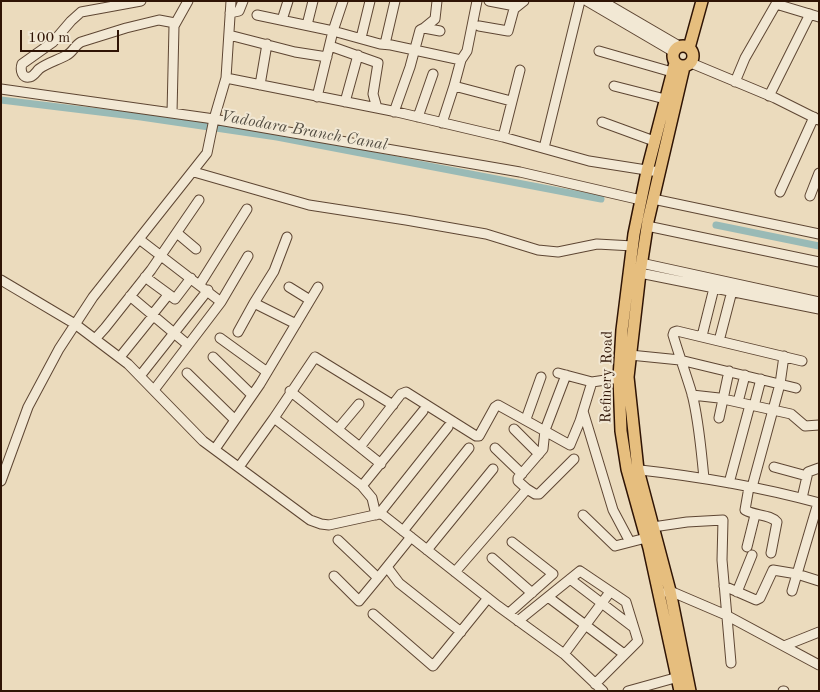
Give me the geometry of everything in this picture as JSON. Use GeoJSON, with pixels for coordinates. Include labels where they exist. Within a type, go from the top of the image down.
{"type":"FeatureCollection","features":[{"type":"Feature","properties":{"kind":"main road","name":"Refinery Road"},"geometry":{"type":"LineString","coordinates":[[686,690],[653,527],[632,469],[621,431],[619,378],[626,362],[640,268],[637,242],[647,226],[681,57],[695,1]]}},
{"type":"Feature","properties":{"kind":"main road","name":"Refinery Road"},"geometry":{"type":"LineString","coordinates":[[665,593],[646,538],[632,469],[626,362],[622,330],[637,242],[646,171],[665,99],[702,1]]}},
{"type":"Feature","properties":{"kind":"street"},"geometry":{"type":"LineString","coordinates":[[142,1],[81,12],[70,21],[53,42],[22,64],[20,69],[28,78],[40,69],[69,54],[81,42],[159,20],[175,24]]}},
{"type":"Feature","properties":{"kind":"street"},"geometry":{"type":"LineString","coordinates":[[172,114],[175,24],[188,1]]}},
{"type":"Feature","properties":{"kind":"street"},"geometry":{"type":"LineString","coordinates":[[1,481],[28,407],[59,349],[93,297],[194,172],[207,153],[213,121],[226,78],[231,1]]}},
{"type":"Feature","properties":{"kind":"street"},"geometry":{"type":"LineString","coordinates":[[230,13],[238,11],[243,1]]}},
{"type":"Feature","properties":{"kind":"street"},"geometry":{"type":"LineString","coordinates":[[282,20],[288,1]]}},
{"type":"Feature","properties":{"kind":"street"},"geometry":{"type":"LineString","coordinates":[[306,25],[313,1]]}},
{"type":"Feature","properties":{"kind":"street"},"geometry":{"type":"LineString","coordinates":[[317,96],[333,31],[343,1]]}},
{"type":"Feature","properties":{"kind":"street"},"geometry":{"type":"LineString","coordinates":[[361,38],[370,1]]}},
{"type":"Feature","properties":{"kind":"street"},"geometry":{"type":"LineString","coordinates":[[385,44],[395,1]]}},
{"type":"Feature","properties":{"kind":"street"},"geometry":{"type":"LineString","coordinates":[[394,112],[410,67],[420,30],[434,19],[436,1]]}},
{"type":"Feature","properties":{"kind":"street"},"geometry":{"type":"LineString","coordinates":[[442,123],[461,60],[467,51],[477,1]]}},
{"type":"Feature","properties":{"kind":"street"},"geometry":{"type":"LineString","coordinates":[[489,1],[515,6],[524,1]]}},
{"type":"Feature","properties":{"kind":"street"},"geometry":{"type":"LineString","coordinates":[[544,148],[580,1]]}},
{"type":"Feature","properties":{"kind":"street"},"geometry":{"type":"LineString","coordinates":[[587,1],[681,57],[816,118],[780,192]]}},
{"type":"Feature","properties":{"kind":"street"},"geometry":{"type":"LineString","coordinates":[[602,1],[681,57]]}},
{"type":"Feature","properties":{"kind":"street"},"geometry":{"type":"LineString","coordinates":[[735,82],[745,58],[776,4],[814,16],[770,96]]}},
{"type":"Feature","properties":{"kind":"street"},"geometry":{"type":"LineString","coordinates":[[479,26],[508,31],[515,6]]}},
{"type":"Feature","properties":{"kind":"street"},"geometry":{"type":"LineString","coordinates":[[258,15],[461,60]]}},
{"type":"Feature","properties":{"kind":"street"},"geometry":{"type":"LineString","coordinates":[[424,28],[440,31]]}},
{"type":"Feature","properties":{"kind":"street"},"geometry":{"type":"LineString","coordinates":[[229,35],[295,52],[327,57]]}},
{"type":"Feature","properties":{"kind":"street"},"geometry":{"type":"LineString","coordinates":[[260,85],[267,44]]}},
{"type":"Feature","properties":{"kind":"street"},"geometry":{"type":"LineString","coordinates":[[330,46],[379,64],[373,94],[377,108]]}},
{"type":"Feature","properties":{"kind":"street"},"geometry":{"type":"LineString","coordinates":[[599,51],[681,57]]}},
{"type":"Feature","properties":{"kind":"street"},"geometry":{"type":"LineString","coordinates":[[345,102],[358,55]]}},
{"type":"Feature","properties":{"kind":"street"},"geometry":{"type":"LineString","coordinates":[[503,136],[520,70]]}},
{"type":"Feature","properties":{"kind":"street"},"geometry":{"type":"LineString","coordinates":[[418,117],[433,74]]}},
{"type":"Feature","properties":{"kind":"street"},"geometry":{"type":"LineString","coordinates":[[226,78],[377,108],[503,136],[589,161],[659,172]]}},
{"type":"Feature","properties":{"kind":"street"},"geometry":{"type":"LineString","coordinates":[[454,86],[511,101]]}},
{"type":"Feature","properties":{"kind":"street"},"geometry":{"type":"LineString","coordinates":[[614,86],[665,99]]}},
{"type":"Feature","properties":{"kind":"street"},"geometry":{"type":"LineString","coordinates":[[1,89],[172,114],[520,172],[641,200]]}},
{"type":"Feature","properties":{"kind":"street"},"geometry":{"type":"LineString","coordinates":[[602,122],[654,141]]}},
{"type":"Feature","properties":{"kind":"street"},"geometry":{"type":"LineString","coordinates":[[194,172],[309,206],[486,234],[538,250],[558,252],[596,244],[637,242]]}},
{"type":"Feature","properties":{"kind":"street"},"geometry":{"type":"LineString","coordinates":[[810,196],[819,173]]}},
{"type":"Feature","properties":{"kind":"street"},"geometry":{"type":"LineString","coordinates":[[653,199],[819,234]]}},
{"type":"Feature","properties":{"kind":"street"},"geometry":{"type":"LineString","coordinates":[[95,339],[145,277],[199,200]]}},
{"type":"Feature","properties":{"kind":"street"},"geometry":{"type":"LineString","coordinates":[[200,284],[247,209]]}},
{"type":"Feature","properties":{"kind":"street"},"geometry":{"type":"LineString","coordinates":[[647,226],[819,262]]}},
{"type":"Feature","properties":{"kind":"street"},"geometry":{"type":"LineString","coordinates":[[177,233],[196,249]]}},
{"type":"Feature","properties":{"kind":"street"},"geometry":{"type":"LineString","coordinates":[[238,332],[274,271],[287,237]]}},
{"type":"Feature","properties":{"kind":"street"},"geometry":{"type":"LineString","coordinates":[[139,239],[208,290],[221,302]]}},
{"type":"Feature","properties":{"kind":"street"},"geometry":{"type":"LineString","coordinates":[[154,390],[187,344],[221,302],[248,256]]}},
{"type":"Feature","properties":{"kind":"street"},"geometry":{"type":"LineString","coordinates":[[640,268],[714,288],[819,309]]}},
{"type":"Feature","properties":{"kind":"street"},"geometry":{"type":"LineString","coordinates":[[640,268],[819,302]]}},
{"type":"Feature","properties":{"kind":"street"},"geometry":{"type":"LineString","coordinates":[[145,277],[172,298],[176,298],[191,278]]}},
{"type":"Feature","properties":{"kind":"street"},"geometry":{"type":"LineString","coordinates":[[1,280],[75,324],[120,357],[203,440],[310,520],[329,525],[378,514],[383,515],[454,572],[564,654],[603,691]]}},
{"type":"Feature","properties":{"kind":"street"},"geometry":{"type":"LineString","coordinates":[[289,287],[310,300]]}},
{"type":"Feature","properties":{"kind":"street"},"geometry":{"type":"LineString","coordinates":[[215,449],[267,372],[318,287]]}},
{"type":"Feature","properties":{"kind":"street"},"geometry":{"type":"LineString","coordinates":[[702,336],[714,288]]}},
{"type":"Feature","properties":{"kind":"street"},"geometry":{"type":"LineString","coordinates":[[140,376],[208,290]]}},
{"type":"Feature","properties":{"kind":"street"},"geometry":{"type":"LineString","coordinates":[[719,341],[732,291]]}},
{"type":"Feature","properties":{"kind":"street"},"geometry":{"type":"LineString","coordinates":[[120,357],[168,295]]}},
{"type":"Feature","properties":{"kind":"street"},"geometry":{"type":"LineString","coordinates":[[130,296],[187,344]]}},
{"type":"Feature","properties":{"kind":"street"},"geometry":{"type":"LineString","coordinates":[[254,303],[296,324]]}},
{"type":"Feature","properties":{"kind":"street"},"geometry":{"type":"LineString","coordinates":[[704,478],[700,438],[692,395],[680,360],[673,335],[674,332],[677,330],[802,361]]}},
{"type":"Feature","properties":{"kind":"street"},"geometry":{"type":"LineString","coordinates":[[220,338],[267,372]]}},
{"type":"Feature","properties":{"kind":"street"},"geometry":{"type":"LineString","coordinates":[[771,553],[777,522],[773,518],[755,515],[747,512],[745,509],[780,384],[784,356]]}},
{"type":"Feature","properties":{"kind":"street"},"geometry":{"type":"LineString","coordinates":[[212,357],[252,395]]}},
{"type":"Feature","properties":{"kind":"street"},"geometry":{"type":"LineString","coordinates":[[239,467],[315,357],[393,405]]}},
{"type":"Feature","properties":{"kind":"street"},"geometry":{"type":"LineString","coordinates":[[626,362],[680,360],[796,388]]}},
{"type":"Feature","properties":{"kind":"street"},"geometry":{"type":"LineString","coordinates":[[719,418],[729,371]]}},
{"type":"Feature","properties":{"kind":"street"},"geometry":{"type":"LineString","coordinates":[[187,373],[235,420]]}},
{"type":"Feature","properties":{"kind":"street"},"geometry":{"type":"LineString","coordinates":[[574,459],[539,494],[534,494],[518,481],[518,478],[543,449],[545,430],[562,374],[592,382],[619,378]]}},
{"type":"Feature","properties":{"kind":"street"},"geometry":{"type":"LineString","coordinates":[[738,402],[745,375]]}},
{"type":"Feature","properties":{"kind":"street"},"geometry":{"type":"LineString","coordinates":[[526,419],[541,377]]}},
{"type":"Feature","properties":{"kind":"street"},"geometry":{"type":"LineString","coordinates":[[729,483],[760,379]]}},
{"type":"Feature","properties":{"kind":"street"},"geometry":{"type":"LineString","coordinates":[[360,447],[404,392],[477,436],[498,405],[570,445],[592,382]]}},
{"type":"Feature","properties":{"kind":"street"},"geometry":{"type":"LineString","coordinates":[[290,391],[381,464]]}},
{"type":"Feature","properties":{"kind":"street"},"geometry":{"type":"LineString","coordinates":[[692,395],[724,399],[790,414],[805,426],[819,425]]}},
{"type":"Feature","properties":{"kind":"street"},"geometry":{"type":"LineString","coordinates":[[338,429],[359,404]]}},
{"type":"Feature","properties":{"kind":"street"},"geometry":{"type":"LineString","coordinates":[[583,411],[613,510],[630,542]]}},
{"type":"Feature","properties":{"kind":"street"},"geometry":{"type":"LineString","coordinates":[[362,486],[423,412]]}},
{"type":"Feature","properties":{"kind":"street"},"geometry":{"type":"LineString","coordinates":[[274,418],[362,486],[372,498],[378,514]]}},
{"type":"Feature","properties":{"kind":"street"},"geometry":{"type":"LineString","coordinates":[[378,514],[448,427]]}},
{"type":"Feature","properties":{"kind":"street"},"geometry":{"type":"LineString","coordinates":[[514,429],[539,454]]}},
{"type":"Feature","properties":{"kind":"street"},"geometry":{"type":"LineString","coordinates":[[403,530],[469,448]]}},
{"type":"Feature","properties":{"kind":"street"},"geometry":{"type":"LineString","coordinates":[[495,448],[522,474]]}},
{"type":"Feature","properties":{"kind":"street"},"geometry":{"type":"LineString","coordinates":[[774,467],[807,476]]}},
{"type":"Feature","properties":{"kind":"street"},"geometry":{"type":"LineString","coordinates":[[802,498],[808,472],[819,468]]}},
{"type":"Feature","properties":{"kind":"street"},"geometry":{"type":"LineString","coordinates":[[427,550],[493,469]]}},
{"type":"Feature","properties":{"kind":"street"},"geometry":{"type":"LineString","coordinates":[[632,469],[704,478],[818,503],[792,590]]}},
{"type":"Feature","properties":{"kind":"street"},"geometry":{"type":"LineString","coordinates":[[454,572],[527,489]]}},
{"type":"Feature","properties":{"kind":"street"},"geometry":{"type":"LineString","coordinates":[[583,514],[613,545],[617,546],[646,538]]}},
{"type":"Feature","properties":{"kind":"street"},"geometry":{"type":"LineString","coordinates":[[737,592],[750,551],[755,515]]}},
{"type":"Feature","properties":{"kind":"street"},"geometry":{"type":"LineString","coordinates":[[653,527],[687,522],[723,520],[722,560],[731,663]]}},
{"type":"Feature","properties":{"kind":"street"},"geometry":{"type":"LineString","coordinates":[[334,576],[359,601],[411,537]]}},
{"type":"Feature","properties":{"kind":"street"},"geometry":{"type":"LineString","coordinates":[[338,540],[378,578]]}},
{"type":"Feature","properties":{"kind":"street"},"geometry":{"type":"LineString","coordinates":[[508,613],[553,574],[512,542]]}},
{"type":"Feature","properties":{"kind":"street"},"geometry":{"type":"LineString","coordinates":[[492,558],[532,593]]}},
{"type":"Feature","properties":{"kind":"street"},"geometry":{"type":"LineString","coordinates":[[387,567],[399,583],[461,632]]}},
{"type":"Feature","properties":{"kind":"street"},"geometry":{"type":"LineString","coordinates":[[724,586],[758,600],[774,570],[797,574],[819,581]]}},
{"type":"Feature","properties":{"kind":"street"},"geometry":{"type":"LineString","coordinates":[[518,621],[580,571],[626,602],[638,641],[594,684]]}},
{"type":"Feature","properties":{"kind":"street"},"geometry":{"type":"LineString","coordinates":[[570,579],[633,627]]}},
{"type":"Feature","properties":{"kind":"street"},"geometry":{"type":"LineString","coordinates":[[564,654],[610,592]]}},
{"type":"Feature","properties":{"kind":"street"},"geometry":{"type":"LineString","coordinates":[[665,593],[726,615],[819,665]]}},
{"type":"Feature","properties":{"kind":"street"},"geometry":{"type":"LineString","coordinates":[[548,597],[624,654]]}},
{"type":"Feature","properties":{"kind":"street"},"geometry":{"type":"LineString","coordinates":[[373,614],[433,666],[488,598]]}},
{"type":"Feature","properties":{"kind":"street"},"geometry":{"type":"LineString","coordinates":[[784,646],[819,632]]}},
{"type":"Feature","properties":{"kind":"street"},"geometry":{"type":"LineString","coordinates":[[628,691],[682,676]]}},
{"type":"Feature","properties":{"kind":"waterway","name":"Vadodara Branch Canal"},"geometry":{"type":"LineString","coordinates":[[1,100],[141,117],[277,137],[601,199]]}},
{"type":"Feature","properties":{"kind":"waterway","name":"Vadodara Branch Canal"},"geometry":{"type":"LineString","coordinates":[[716,225],[819,246]]}}]}
